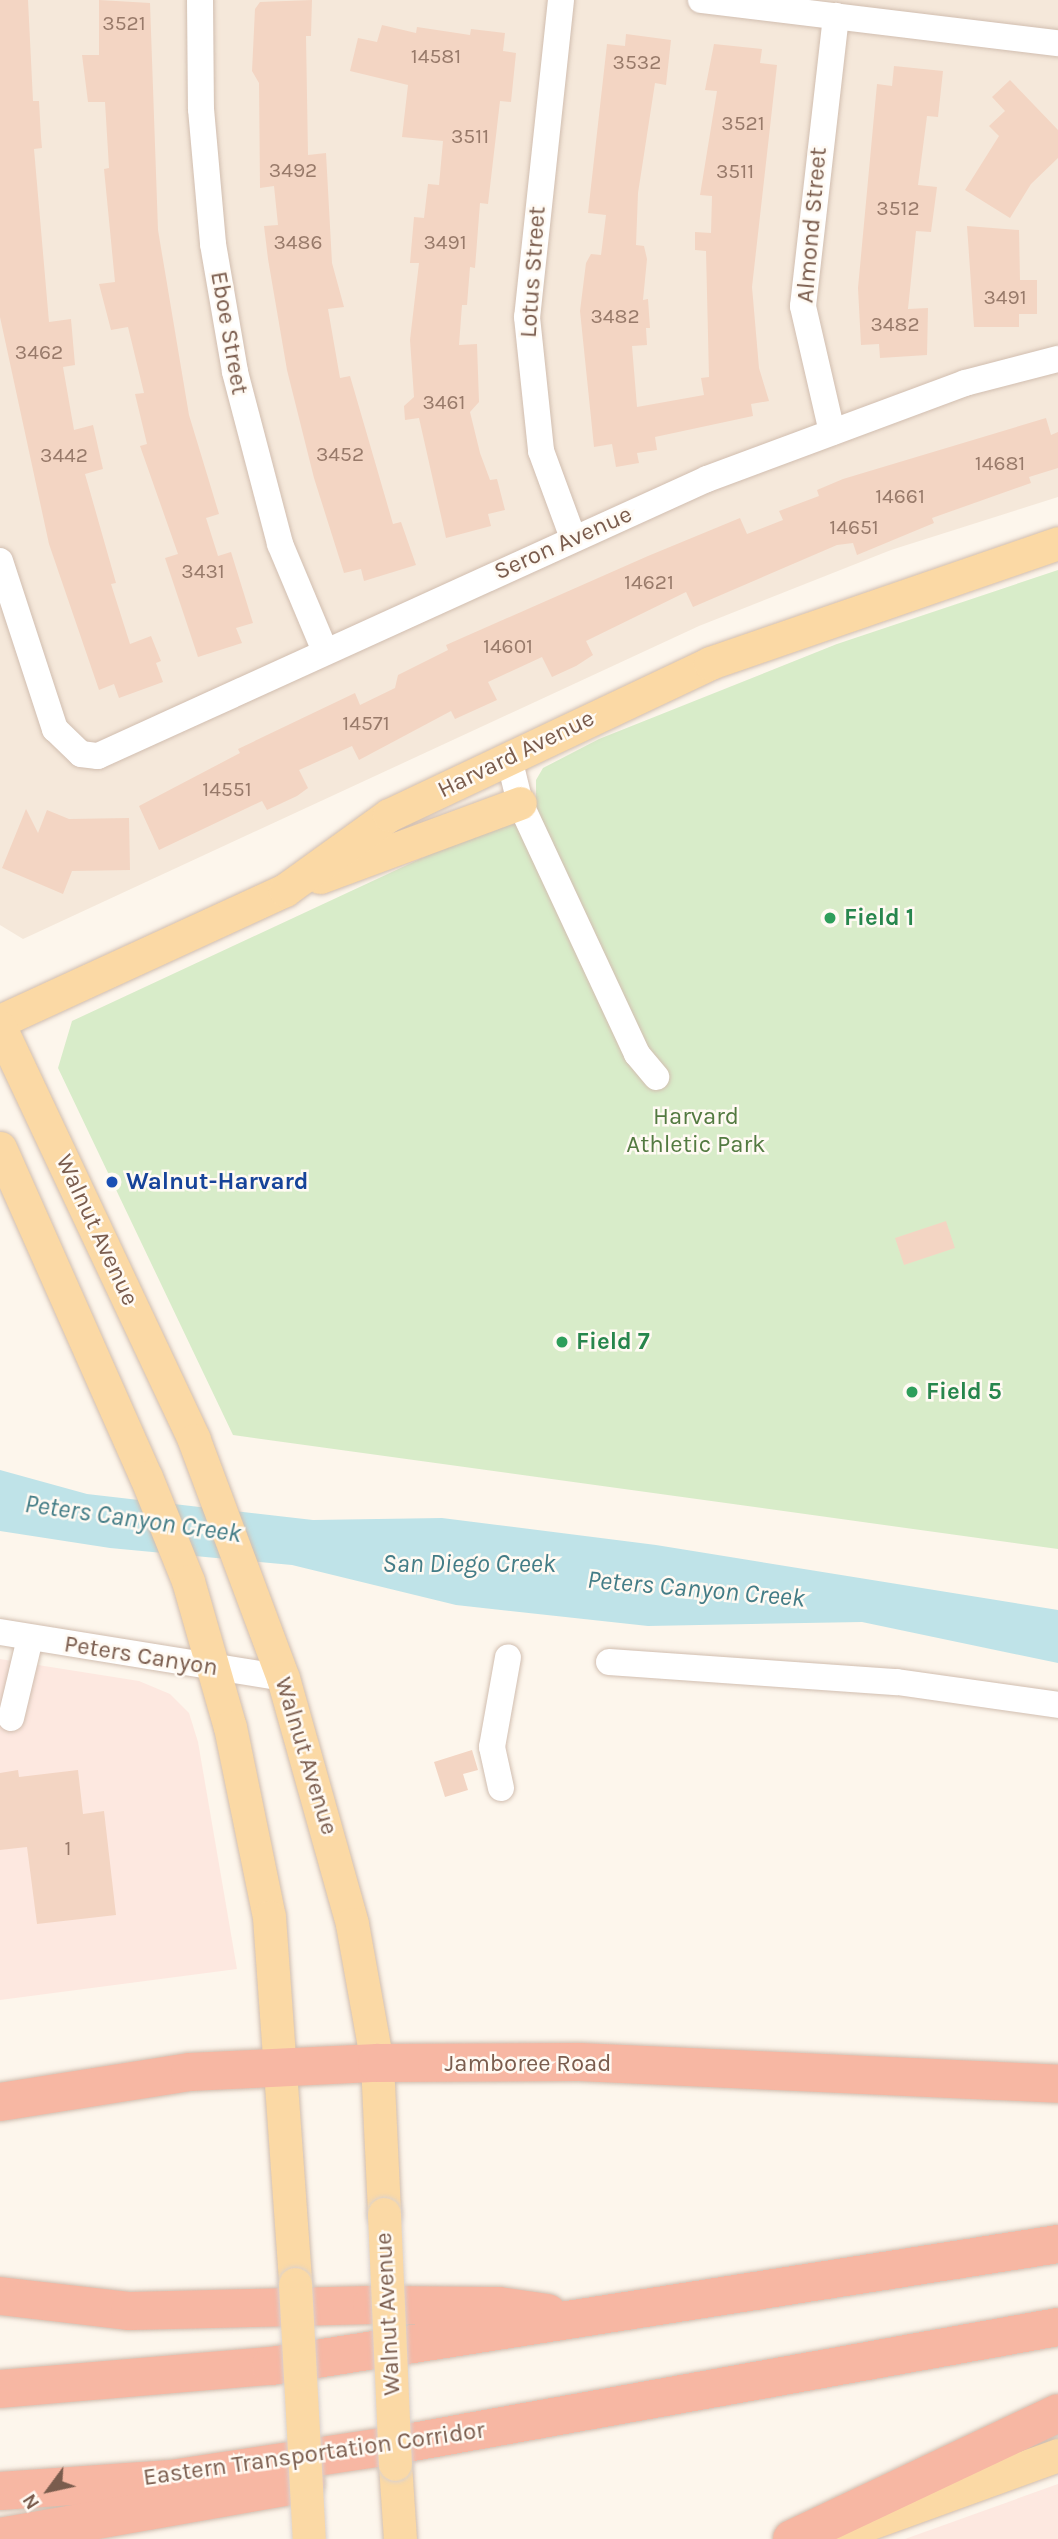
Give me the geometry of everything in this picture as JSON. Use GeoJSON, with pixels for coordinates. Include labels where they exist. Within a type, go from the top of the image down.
{"type":"FeatureCollection","features":[{"type":"Feature","properties":{"kind":"highway","name":"Jamboree Road"},"geometry":{"type":"LineString","coordinates":[[0,2102],[190,2072],[377,2063],[579,2062],[1057,2084]]}},
{"type":"Feature","properties":{"kind":"highway"},"geometry":{"type":"LineString","coordinates":[[0,2389],[271,2366],[594,2319],[1058,2244]]}},
{"type":"Feature","properties":{"kind":"highway"},"geometry":{"type":"LineString","coordinates":[[0,2296],[130,2311],[499,2306],[594,2319]]}},
{"type":"Feature","properties":{"kind":"highway"},"geometry":{"type":"LineString","coordinates":[[0,2537],[290,2487],[627,2404],[1058,2327]]}},
{"type":"Feature","properties":{"kind":"highway","name":"Eastern Transportation Corridor"},"geometry":{"type":"LineString","coordinates":[[0,2491],[171,2479],[627,2404]]}},
{"type":"Feature","properties":{"kind":"highway"},"geometry":{"type":"LineString","coordinates":[[792,2539],[1058,2413]]}},
{"type":"Feature","properties":{"kind":"main road","name":"Harvard Avenue"},"geometry":{"type":"LineString","coordinates":[[0,1021],[285,890],[389,815],[710,663],[1058,543]]}},
{"type":"Feature","properties":{"kind":"main road"},"geometry":{"type":"LineString","coordinates":[[285,890],[520,803]]}},
{"type":"Feature","properties":{"kind":"main road","name":"Walnut Avenue"},"geometry":{"type":"LineString","coordinates":[[0,1027],[212,1483],[283,1678],[331,1833],[377,2063],[400,2539]]}},
{"type":"Feature","properties":{"kind":"main road"},"geometry":{"type":"LineString","coordinates":[[0,1148],[146,1477],[187,1581],[212,1667],[269,1917],[283,2067],[309,2539]]}},
{"type":"Feature","properties":{"kind":"main road"},"geometry":{"type":"LineString","coordinates":[[826,2539],[1058,2455]]}},
{"type":"Feature","properties":{"kind":"street","name":"Eboe Street"},"geometry":{"type":"LineString","coordinates":[[200,0],[201,109],[213,244],[234,372],[280,544],[325,651]]}},
{"type":"Feature","properties":{"kind":"street","name":"Lotus Street"},"geometry":{"type":"LineString","coordinates":[[561,0],[527,317],[541,451],[573,538]]}},
{"type":"Feature","properties":{"kind":"street"},"geometry":{"type":"LineString","coordinates":[[702,0],[1058,43]]}},
{"type":"Feature","properties":{"kind":"street","name":"Almond Street"},"geometry":{"type":"LineString","coordinates":[[832,432],[803,306],[836,16]]}},
{"type":"Feature","properties":{"kind":"street","name":"Seron Avenue"},"geometry":{"type":"LineString","coordinates":[[0,561],[55,729],[81,754],[115,749],[573,538],[832,432],[965,383],[1058,359]]}},
{"type":"Feature","properties":{"kind":"street"},"geometry":{"type":"LineString","coordinates":[[509,758],[520,803],[637,1054],[656,1077]]}},
{"type":"Feature","properties":{"kind":"street","name":"Peters Canyon"},"geometry":{"type":"LineString","coordinates":[[0,1633],[283,1678]]}},
{"type":"Feature","properties":{"kind":"street"},"geometry":{"type":"LineString","coordinates":[[11,1718],[30,1638]]}},
{"type":"Feature","properties":{"kind":"street"},"geometry":{"type":"LineString","coordinates":[[501,1788],[492,1747],[508,1657]]}},
{"type":"Feature","properties":{"kind":"street"},"geometry":{"type":"LineString","coordinates":[[609,1662],[897,1682],[1058,1705]]}},
{"type":"Feature","properties":{"kind":"shaded area"},"geometry":{"type":"Polygon","coordinates":[[[0,0],[1058,0],[1058,497],[891,550],[699,626],[23,939],[0,925],[0,0]]]}},
{"type":"Feature","properties":{"kind":"shaded area"},"geometry":{"type":"Polygon","coordinates":[[[0,1659],[139,1681],[170,1694],[189,1713],[198,1742],[237,1969],[0,2000],[0,1659]]]}},
{"type":"Feature","properties":{"kind":"shaded area"},"geometry":{"type":"Polygon","coordinates":[[[1058,2484],[1058,2539],[905,2539],[1058,2484]]]}},
{"type":"Feature","properties":{"kind":"green space","name":"Harvard Athletic Park"},"geometry":{"type":"Polygon","coordinates":[[[1058,570],[1058,1549],[233,1435],[58,1068],[72,1021],[536,805],[536,780],[543,768],[599,739],[837,644],[1058,570]]]}},
{"type":"Feature","properties":{"kind":"water","name":"San Diego Creek"},"geometry":{"type":"Polygon","coordinates":[[[0,1470],[87,1494],[313,1520],[442,1518],[656,1545],[1058,1610],[1058,1663],[862,1622],[648,1626],[456,1605],[292,1565],[110,1548],[0,1531],[0,1470]]]}},
{"type":"Feature","properties":{"kind":"building"},"geometry":{"type":"Polygon","coordinates":[[[0,0],[28,0],[33,101],[39,101],[42,148],[34,149],[49,322],[71,319],[75,365],[63,367],[74,430],[93,425],[103,469],[85,474],[116,583],[111,584],[130,644],[151,636],[161,661],[156,663],[163,682],[119,698],[114,684],[99,690],[49,544],[0,317],[0,0]]]}},
{"type":"Feature","properties":{"kind":"building"},"geometry":{"type":"Polygon","coordinates":[[[99,0],[150,3],[158,230],[189,415],[219,514],[206,518],[218,556],[231,552],[253,623],[236,628],[242,643],[198,657],[165,558],[178,554],[140,446],[147,444],[135,394],[144,393],[128,327],[111,330],[99,284],[115,282],[104,169],[109,168],[105,102],[88,102],[82,55],[99,55],[99,0]]]}},
{"type":"Feature","properties":{"kind":"building"},"geometry":{"type":"Polygon","coordinates":[[[312,0],[311,36],[306,36],[308,155],[326,153],[332,263],[344,307],[328,309],[340,378],[350,376],[393,524],[401,522],[416,565],[364,581],[361,569],[344,573],[314,478],[287,370],[268,259],[264,226],[278,225],[274,186],[260,188],[259,83],[252,71],[255,9],[260,2],[312,0]]]}},
{"type":"Feature","properties":{"kind":"building"},"geometry":{"type":"Polygon","coordinates":[[[382,25],[416,33],[417,27],[470,35],[471,29],[505,33],[503,51],[516,53],[511,102],[500,101],[488,204],[480,203],[475,268],[470,267],[467,305],[462,305],[459,345],[477,344],[479,402],[470,412],[480,453],[490,480],[497,479],[505,510],[488,514],[491,526],[446,538],[419,418],[405,420],[404,406],[414,397],[410,340],[419,263],[410,263],[414,217],[424,218],[428,184],[439,185],[443,141],[402,137],[408,85],[350,71],[358,38],[377,42],[382,25]]]}},
{"type":"Feature","properties":{"kind":"building"},"geometry":{"type":"Polygon","coordinates":[[[626,34],[671,40],[666,85],[655,83],[638,193],[636,245],[644,246],[647,259],[643,300],[648,299],[650,328],[646,328],[647,345],[632,346],[637,407],[704,395],[701,378],[709,377],[706,251],[695,250],[695,232],[711,233],[712,196],[700,195],[717,91],[705,90],[714,44],[762,49],[760,63],[777,65],[752,287],[759,368],[769,401],[751,404],[753,416],[655,437],[657,450],[637,453],[639,463],[616,467],[612,444],[594,447],[580,311],[586,263],[591,254],[601,255],[606,215],[588,213],[607,44],[625,46],[626,34]]]}},
{"type":"Feature","properties":{"kind":"building"},"geometry":{"type":"Polygon","coordinates":[[[894,66],[943,71],[938,117],[927,116],[918,185],[937,187],[931,232],[916,231],[908,309],[928,308],[927,355],[880,358],[879,344],[861,345],[858,288],[877,84],[892,86],[894,66]]]}},
{"type":"Feature","properties":{"kind":"building"},"geometry":{"type":"Polygon","coordinates":[[[1010,80],[1058,130],[1058,158],[1031,184],[1010,218],[965,190],[999,136],[989,126],[1005,111],[992,97],[1010,80]]]}},
{"type":"Feature","properties":{"kind":"building"},"geometry":{"type":"Polygon","coordinates":[[[967,226],[1019,230],[1020,280],[1037,280],[1037,314],[1019,314],[1019,327],[974,327],[967,226]]]}},
{"type":"Feature","properties":{"kind":"building"},"geometry":{"type":"Polygon","coordinates":[[[1046,418],[1051,435],[1058,432],[1058,468],[1029,477],[1031,483],[932,518],[934,523],[857,555],[853,543],[837,545],[693,607],[686,592],[586,641],[593,655],[576,666],[552,677],[542,657],[488,682],[497,700],[455,719],[451,711],[359,760],[352,746],[299,770],[308,788],[297,796],[267,810],[262,801],[159,850],[139,806],[240,753],[238,749],[355,693],[360,705],[395,688],[398,675],[448,650],[446,645],[740,518],[747,534],[783,520],[779,511],[819,496],[817,490],[843,479],[1046,418]]]}},
{"type":"Feature","properties":{"kind":"building"},"geometry":{"type":"Polygon","coordinates":[[[26,809],[38,833],[47,810],[69,819],[129,818],[130,870],[72,871],[63,894],[2,868],[26,809]]]}},
{"type":"Feature","properties":{"kind":"building"},"geometry":{"type":"Polygon","coordinates":[[[946,1221],[955,1248],[904,1265],[895,1238],[946,1221]]]}},
{"type":"Feature","properties":{"kind":"building"},"geometry":{"type":"Polygon","coordinates":[[[472,1750],[478,1770],[463,1774],[468,1790],[445,1797],[434,1762],[472,1750]]]}},
{"type":"Feature","properties":{"kind":"building"},"geometry":{"type":"Polygon","coordinates":[[[18,1770],[19,1777],[78,1770],[83,1814],[104,1811],[116,1915],[37,1924],[27,1847],[0,1850],[0,1773],[18,1770]]]}},
{"type":"Feature","properties":{"kind":"place","name":"Field 1"},"geometry":{"type":"Point","coordinates":[830,918]}},
{"type":"Feature","properties":{"kind":"place","name":"Walnut-Harvard"},"geometry":{"type":"Point","coordinates":[112,1182]}},
{"type":"Feature","properties":{"kind":"place","name":"Field 7"},"geometry":{"type":"Point","coordinates":[562,1342]}},
{"type":"Feature","properties":{"kind":"place","name":"Field 5"},"geometry":{"type":"Point","coordinates":[912,1392]}},
{"type":"Feature","properties":{"kind":"water label","name":"Peters Canyon Creek"},"geometry":{"type":"Point","coordinates":[133,1519]}},
{"type":"Feature","properties":{"kind":"water label","name":"Peters Canyon Creek"},"geometry":{"type":"Point","coordinates":[696,1589]}}]}
